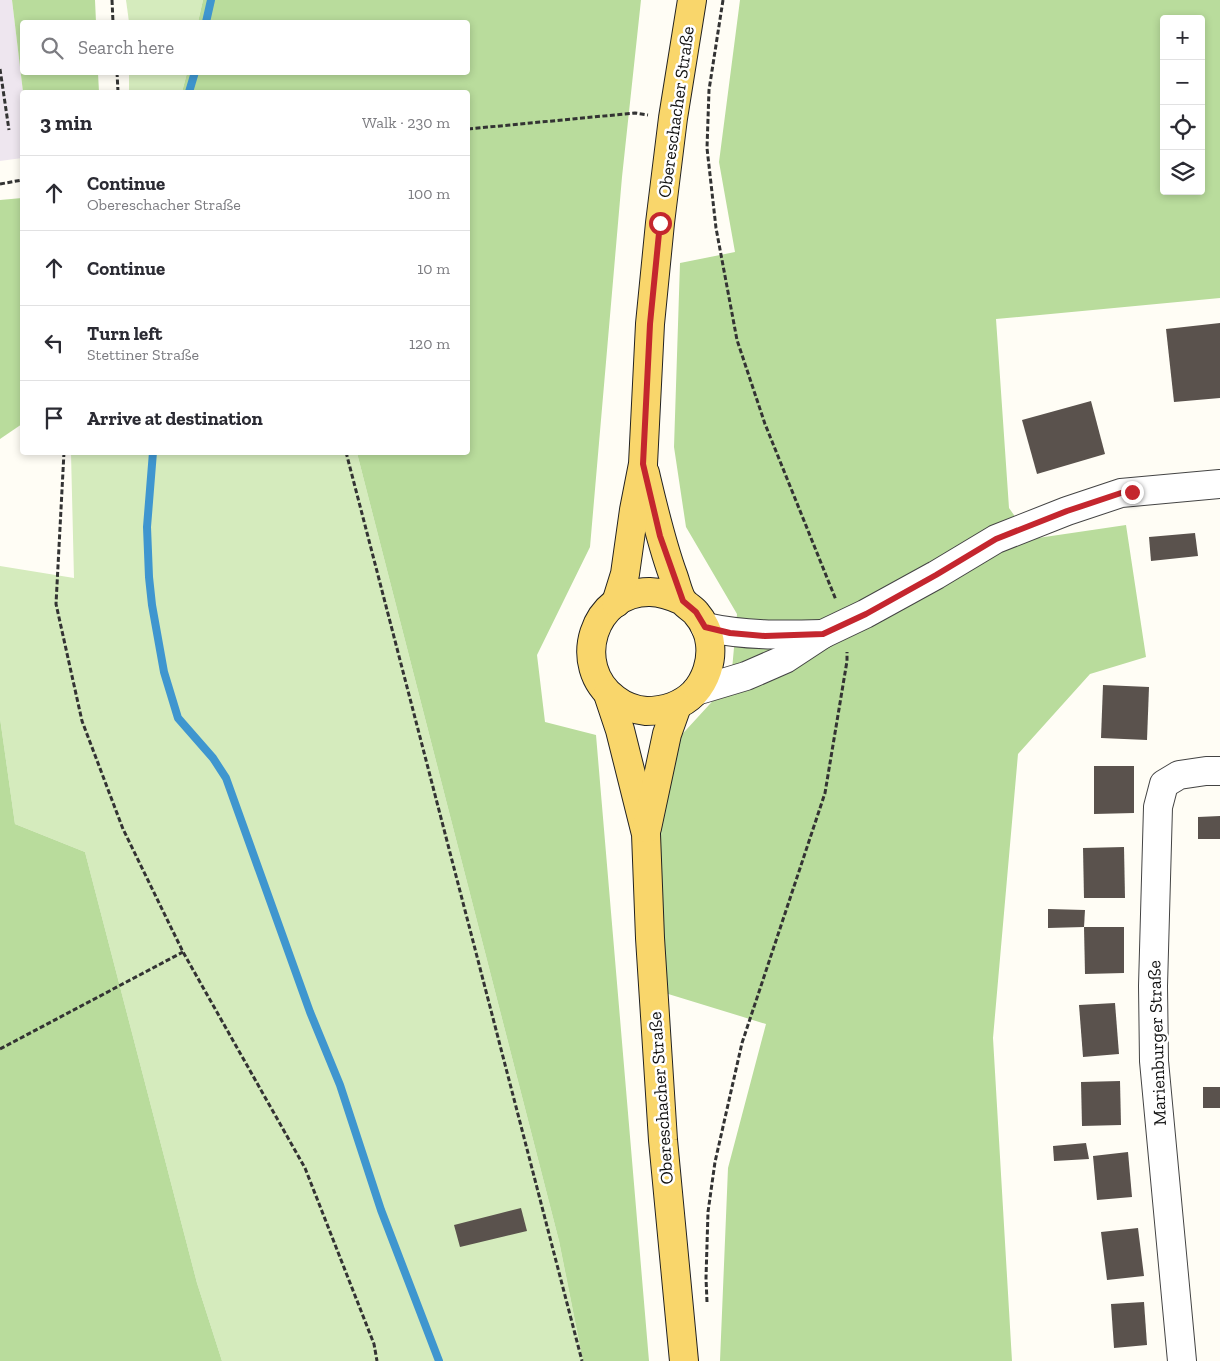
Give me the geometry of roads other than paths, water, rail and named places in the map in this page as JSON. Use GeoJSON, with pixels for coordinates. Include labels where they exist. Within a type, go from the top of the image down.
{"type":"FeatureCollection","features":[{"type":"Feature","properties":{"kind":"main road","name":"Obereschacher Straße"},"geometry":{"type":"LineString","coordinates":[[616,603],[625,574],[643,464],[650,324],[659,232],[673,118],[692,0]]}},
{"type":"Feature","properties":{"kind":"main road","name":"Obereschacher Straße"},"geometry":{"type":"LineString","coordinates":[[643,464],[660,536],[683,601]]}},
{"type":"Feature","properties":{"kind":"main road"},"geometry":{"type":"LineString","coordinates":[[649,592],[666,594],[683,601],[696,612],[705,627],[710,643],[710,660],[705,676],[686,698],[659,711],[640,710],[623,705],[608,694],[599,682],[593,668],[591,654],[592,639],[597,625],[605,613],[616,603],[632,595],[649,592]]}},
{"type":"Feature","properties":{"kind":"main road","name":"Obereschacher Straße"},"geometry":{"type":"LineString","coordinates":[[608,694],[620,730],[646,834],[650,938],[663,1140],[684,1361]]}},
{"type":"Feature","properties":{"kind":"main road","name":"Obereschacher Straße"},"geometry":{"type":"LineString","coordinates":[[646,834],[667,734],[686,698]]}},
{"type":"Feature","properties":{"kind":"street"},"geometry":{"type":"LineString","coordinates":[[686,698],[746,676],[785,659],[823,634],[866,614],[996,539],[1067,511],[1121,493],[1220,484]]}},
{"type":"Feature","properties":{"kind":"street"},"geometry":{"type":"LineString","coordinates":[[705,627],[730,633],[765,636],[823,634]]}},
{"type":"Feature","properties":{"kind":"street","name":"Marienburger Straße"},"geometry":{"type":"LineString","coordinates":[[1182,1361],[1154,1061],[1153,986],[1158,807],[1164,784],[1179,775],[1220,771]]}},
{"type":"Feature","properties":{"kind":"waterway"},"geometry":{"type":"LineString","coordinates":[[206,20],[211,0]]}},
{"type":"Feature","properties":{"kind":"waterway"},"geometry":{"type":"LineString","coordinates":[[190,90],[194,75]]}},
{"type":"Feature","properties":{"kind":"waterway"},"geometry":{"type":"LineString","coordinates":[[153,455],[147,527],[149,577],[164,672],[178,718],[213,758],[226,778],[310,1012],[340,1085],[381,1210],[439,1361]]}}]}
